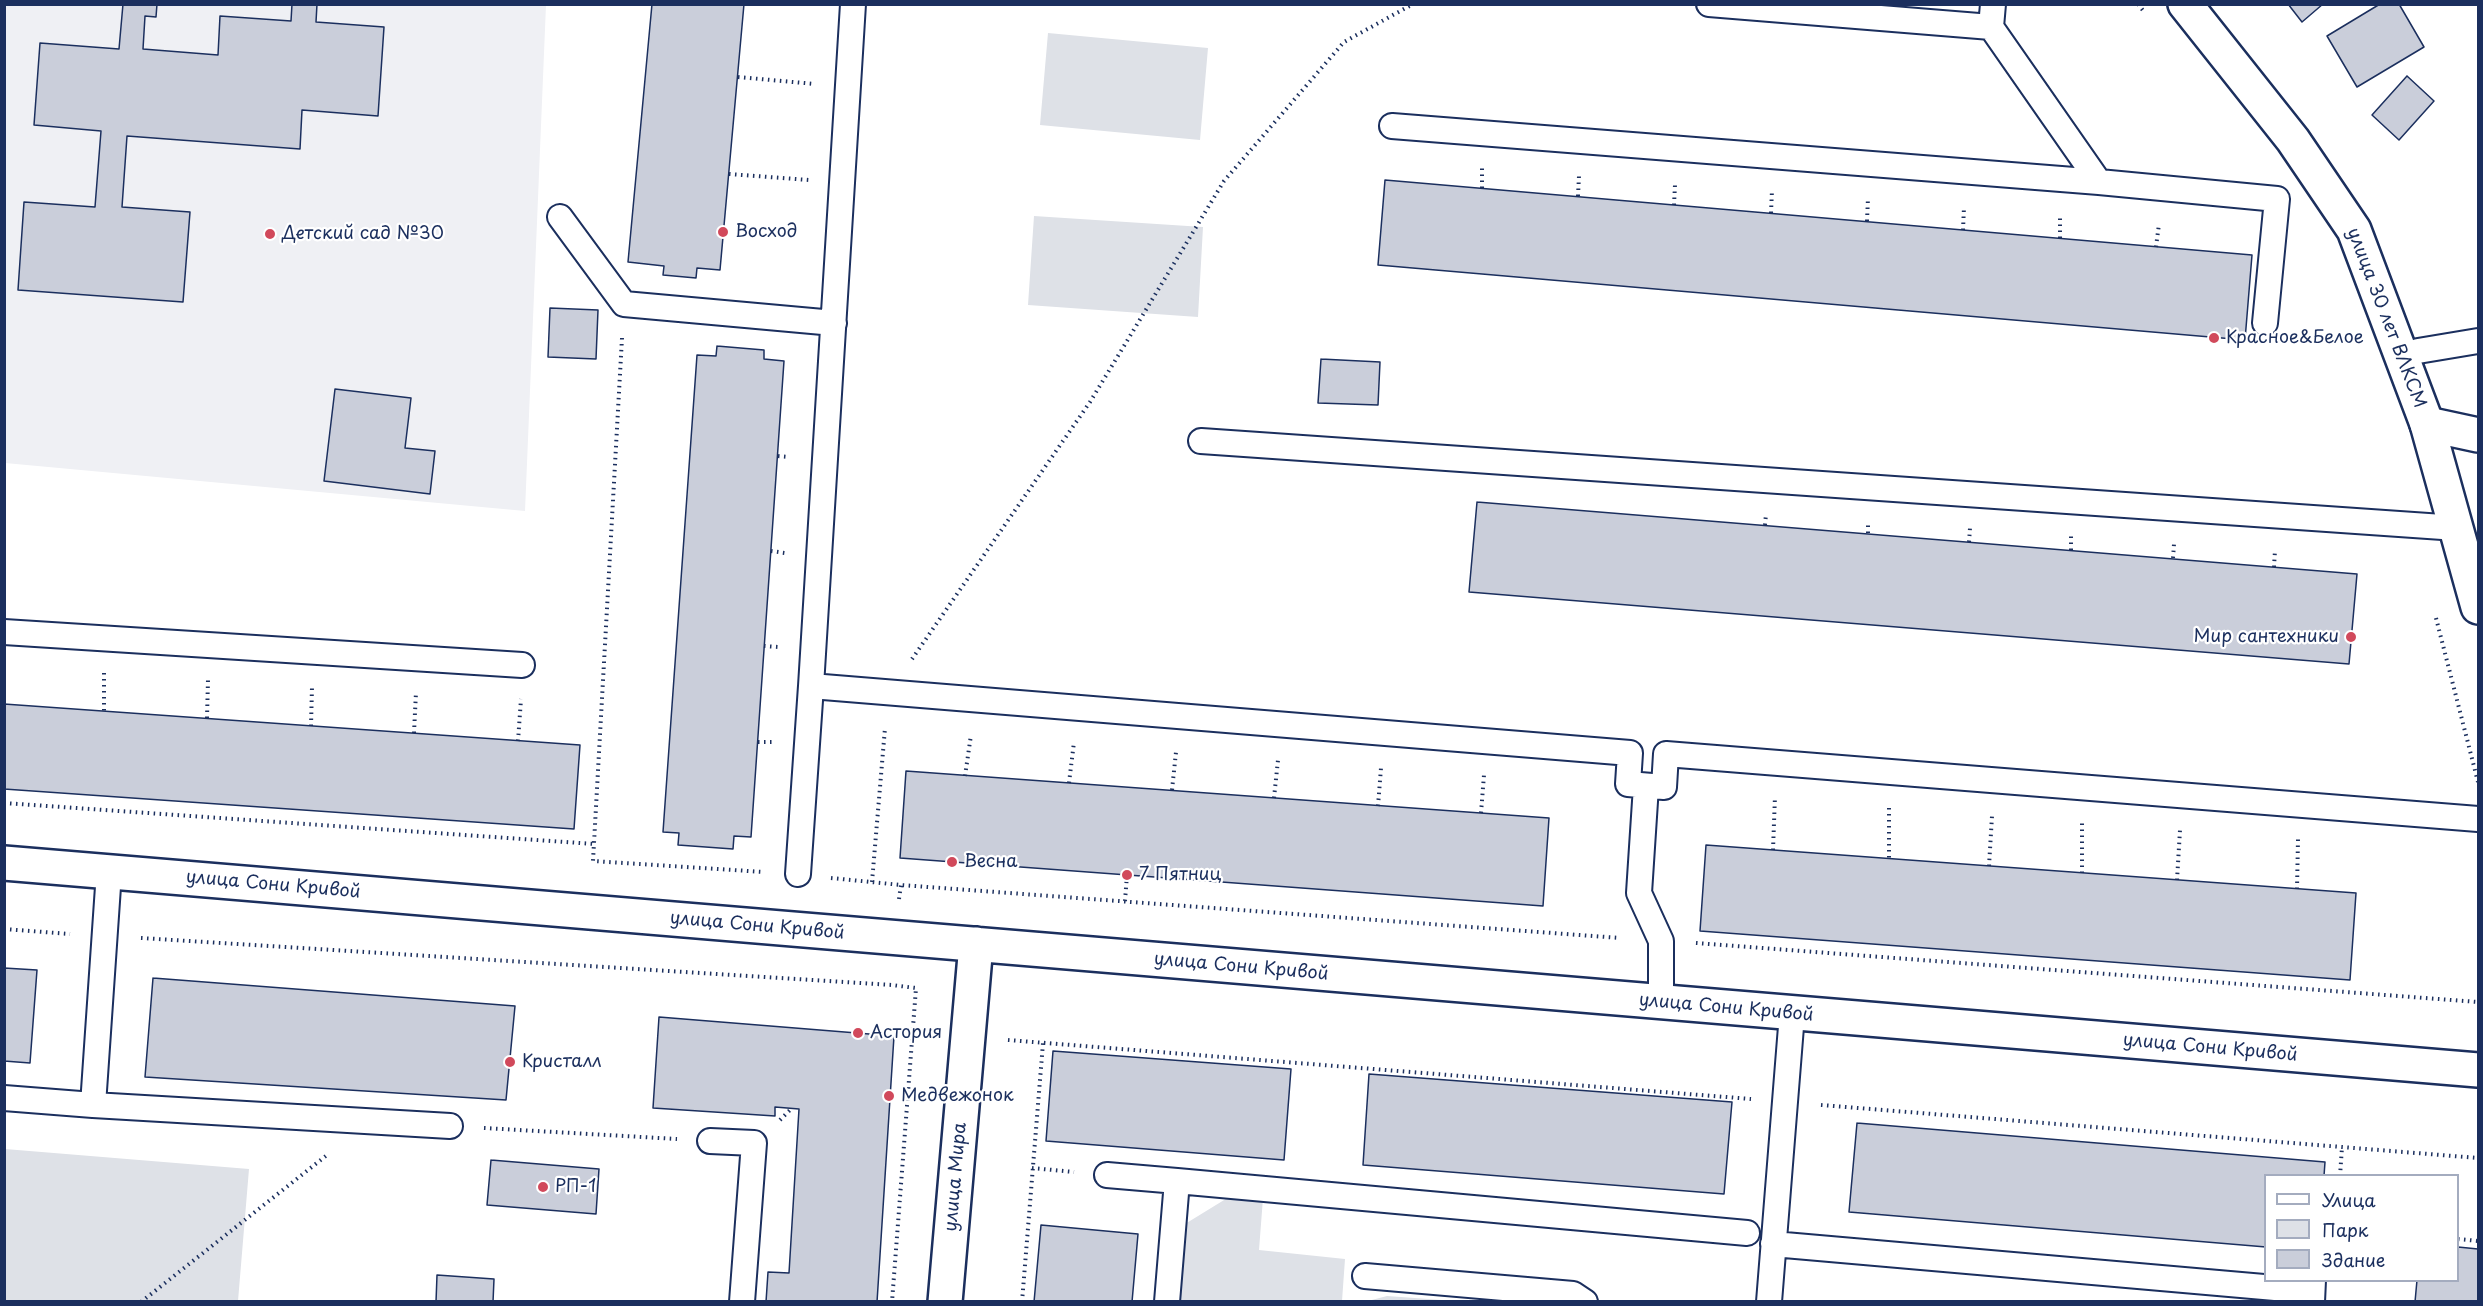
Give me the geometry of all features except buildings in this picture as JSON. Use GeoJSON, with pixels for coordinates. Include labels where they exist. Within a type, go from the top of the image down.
{"type":"FeatureCollection","features":[{"type":"Feature","properties":{"kind":"street","name":"улица 30 лет ВЛКСМ"},"geometry":{"type":"LineString","coordinates":[[2185,4],[2294,140],[2354,230],[2427,424],[2478,606]]}},
{"type":"Feature","properties":{"kind":"street"},"geometry":{"type":"LineString","coordinates":[[2427,424],[2478,435]]}},
{"type":"Feature","properties":{"kind":"street","name":"улица Сони Кривой"},"geometry":{"type":"LineString","coordinates":[[4,863],[2478,1070]]}},
{"type":"Feature","properties":{"kind":"street","name":"улица Мира"},"geometry":{"type":"LineString","coordinates":[[945,1302],[976,944]]}},
{"type":"Feature","properties":{"kind":"lane"},"geometry":{"type":"LineString","coordinates":[[798,874],[853,4]]}},
{"type":"Feature","properties":{"kind":"lane"},"geometry":{"type":"LineString","coordinates":[[1709,4],[1992,16],[2099,182]]}},
{"type":"Feature","properties":{"kind":"lane"},"geometry":{"type":"LineString","coordinates":[[1392,126],[2099,182],[2277,199],[2265,323]]}},
{"type":"Feature","properties":{"kind":"lane"},"geometry":{"type":"LineString","coordinates":[[560,217],[624,304],[834,323]]}},
{"type":"Feature","properties":{"kind":"lane"},"geometry":{"type":"LineString","coordinates":[[2402,357],[2418,351],[2478,341]]}},
{"type":"Feature","properties":{"kind":"lane"},"geometry":{"type":"LineString","coordinates":[[1201,441],[2457,528]]}},
{"type":"Feature","properties":{"kind":"lane"},"geometry":{"type":"LineString","coordinates":[[4,632],[522,664]]}},
{"type":"Feature","properties":{"kind":"lane"},"geometry":{"type":"LineString","coordinates":[[811,686],[1630,753],[1628,784],[1646,786],[1664,787],[1666,754],[2478,819]]}},
{"type":"Feature","properties":{"kind":"lane"},"geometry":{"type":"LineString","coordinates":[[1646,786],[1639,893],[1661,941],[1661,1003]]}},
{"type":"Feature","properties":{"kind":"lane"},"geometry":{"type":"LineString","coordinates":[[93,1105],[109,872]]}},
{"type":"Feature","properties":{"kind":"lane"},"geometry":{"type":"LineString","coordinates":[[1769,1302],[1783,1102],[1792,1014]]}},
{"type":"Feature","properties":{"kind":"lane"},"geometry":{"type":"LineString","coordinates":[[4,1098],[450,1126]]}},
{"type":"Feature","properties":{"kind":"lane"},"geometry":{"type":"LineString","coordinates":[[710,1141],[754,1143],[742,1302]]}},
{"type":"Feature","properties":{"kind":"lane"},"geometry":{"type":"LineString","coordinates":[[1107,1175],[1747,1233]]}},
{"type":"Feature","properties":{"kind":"lane"},"geometry":{"type":"LineString","coordinates":[[1167,1302],[1177,1181]]}},
{"type":"Feature","properties":{"kind":"lane"},"geometry":{"type":"LineString","coordinates":[[1773,1244],[2308,1291]]}},
{"type":"Feature","properties":{"kind":"lane"},"geometry":{"type":"LineString","coordinates":[[1365,1276],[1573,1294],[1585,1302]]}},
{"type":"Feature","properties":{"kind":"path"},"geometry":{"type":"LineString","coordinates":[[624,304],[593,861],[798,874],[872,882],[889,693],[1090,402],[1224,181],[1344,42],[1413,4]]}},
{"type":"Feature","properties":{"kind":"path"},"geometry":{"type":"LineString","coordinates":[[2138,4],[2146,14]]}},
{"type":"Feature","properties":{"kind":"path"},"geometry":{"type":"LineString","coordinates":[[738,77],[849,87]]}},
{"type":"Feature","properties":{"kind":"path"},"geometry":{"type":"LineString","coordinates":[[729,174],[843,183]]}},
{"type":"Feature","properties":{"kind":"path"},"geometry":{"type":"LineString","coordinates":[[2436,615],[2478,782]]}},
{"type":"Feature","properties":{"kind":"path"},"geometry":{"type":"LineString","coordinates":[[965,776],[976,700]]}},
{"type":"Feature","properties":{"kind":"path"},"geometry":{"type":"LineString","coordinates":[[1773,850],[1777,763]]}},
{"type":"Feature","properties":{"kind":"path"},"geometry":{"type":"LineString","coordinates":[[1889,772],[1889,858]]}},
{"type":"Feature","properties":{"kind":"path"},"geometry":{"type":"LineString","coordinates":[[1989,866],[1994,780]]}},
{"type":"Feature","properties":{"kind":"path"},"geometry":{"type":"LineString","coordinates":[[2082,873],[2083,787]]}},
{"type":"Feature","properties":{"kind":"path"},"geometry":{"type":"LineString","coordinates":[[2177,880],[2182,795]]}},
{"type":"Feature","properties":{"kind":"path"},"geometry":{"type":"LineString","coordinates":[[4,803],[594,844]]}},
{"type":"Feature","properties":{"kind":"path"},"geometry":{"type":"LineString","coordinates":[[2297,889],[2299,804]]}},
{"type":"Feature","properties":{"kind":"path"},"geometry":{"type":"LineString","coordinates":[[1125,902],[1127,875]]}},
{"type":"Feature","properties":{"kind":"path"},"geometry":{"type":"LineString","coordinates":[[4,929],[916,988],[892,1302]]}},
{"type":"Feature","properties":{"kind":"path"},"geometry":{"type":"LineString","coordinates":[[968,1036],[2478,1158]]}},
{"type":"Feature","properties":{"kind":"path"},"geometry":{"type":"LineString","coordinates":[[1022,1302],[1043,1042]]}},
{"type":"Feature","properties":{"kind":"path"},"geometry":{"type":"LineString","coordinates":[[141,1302],[370,1121]]}},
{"type":"Feature","properties":{"kind":"path"},"geometry":{"type":"LineString","coordinates":[[450,1126],[710,1141]]}},
{"type":"Feature","properties":{"kind":"path"},"geometry":{"type":"LineString","coordinates":[[2340,1174],[2342,1147]]}},
{"type":"Feature","properties":{"kind":"path"},"geometry":{"type":"LineString","coordinates":[[2459,1239],[2478,1241]]}},
{"type":"Feature","properties":{"kind":"shaded area","name":"Детский сад №30"},"geometry":{"type":"Polygon","coordinates":[[[4,5],[546,5],[525,511],[5,463],[4,5]]]}},
{"type":"Feature","properties":{"kind":"green space"},"geometry":{"type":"Polygon","coordinates":[[[1048,33],[1208,48],[1200,140],[1040,125],[1048,33]]]}},
{"type":"Feature","properties":{"kind":"green space"},"geometry":{"type":"Polygon","coordinates":[[[1034,216],[1203,227],[1198,317],[1028,305],[1034,216]]]}},
{"type":"Feature","properties":{"kind":"green space"},"geometry":{"type":"Polygon","coordinates":[[[5,1149],[249,1169],[238,1301],[5,1301],[5,1149]]]}},
{"type":"Feature","properties":{"kind":"green space"},"geometry":{"type":"Polygon","coordinates":[[[1229,1197],[1263,1198],[1259,1250],[1345,1259],[1342,1301],[1178,1302],[1185,1224],[1229,1197]]]}},
{"type":"Feature","properties":{"kind":"green space"},"geometry":{"type":"Polygon","coordinates":[[[1387,1296],[1456,1301],[1368,1301],[1387,1296]]]}},
{"type":"Feature","properties":{"kind":"place","name":"Восход"},"geometry":{"type":"Point","coordinates":[723,232]}},
{"type":"Feature","properties":{"kind":"place","name":"Детский сад №30"},"geometry":{"type":"Point","coordinates":[270,234]}},
{"type":"Feature","properties":{"kind":"place","name":"Красное&Белое"},"geometry":{"type":"Point","coordinates":[2214,338]}},
{"type":"Feature","properties":{"kind":"place","name":"Мир сантехники"},"geometry":{"type":"Point","coordinates":[2351,637]}},
{"type":"Feature","properties":{"kind":"place","name":"Весна"},"geometry":{"type":"Point","coordinates":[952,862]}},
{"type":"Feature","properties":{"kind":"place","name":"7 Пятниц"},"geometry":{"type":"Point","coordinates":[1127,875]}},
{"type":"Feature","properties":{"kind":"place","name":"Астория"},"geometry":{"type":"Point","coordinates":[858,1033]}},
{"type":"Feature","properties":{"kind":"place","name":"Кристалл"},"geometry":{"type":"Point","coordinates":[510,1062]}},
{"type":"Feature","properties":{"kind":"place","name":"Медвежонок"},"geometry":{"type":"Point","coordinates":[889,1096]}},
{"type":"Feature","properties":{"kind":"place","name":"РП-1"},"geometry":{"type":"Point","coordinates":[543,1187]}}]}
